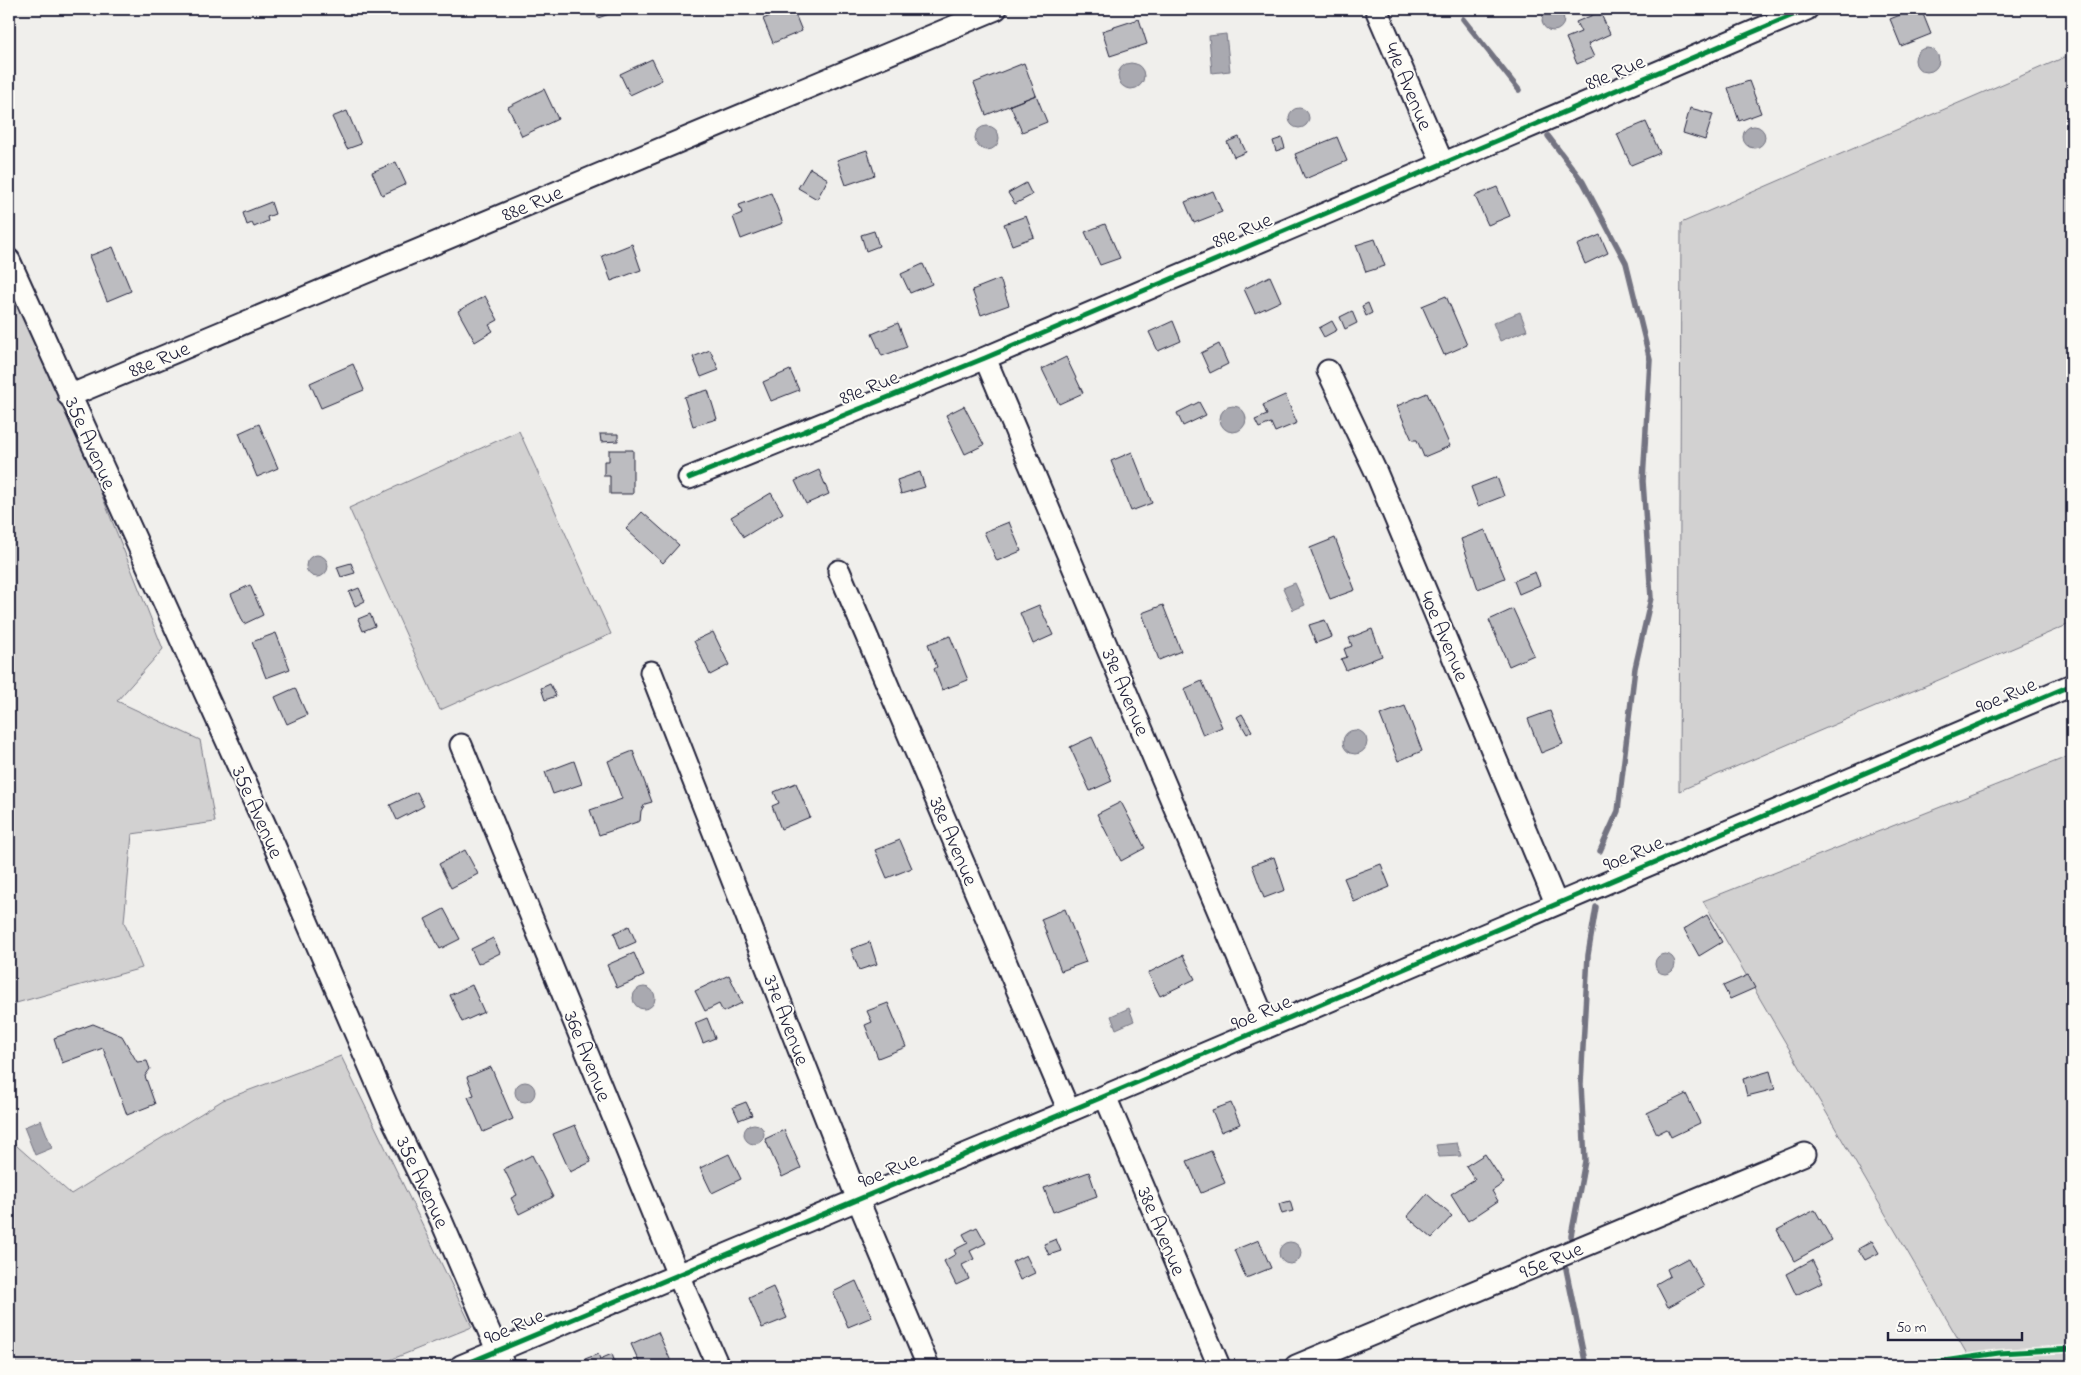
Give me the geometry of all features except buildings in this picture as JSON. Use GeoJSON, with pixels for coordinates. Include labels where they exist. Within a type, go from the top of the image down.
{"type":"FeatureCollection","features":[{"type":"Feature","properties":{"kind":"street","name":"88e Rue"},"geometry":{"type":"LineString","coordinates":[[69,396],[996,9]]}},
{"type":"Feature","properties":{"kind":"street","name":"41e Avenue"},"geometry":{"type":"LineString","coordinates":[[1376,9],[1442,162]]}},
{"type":"Feature","properties":{"kind":"street","name":"89e Rue"},"geometry":{"type":"LineString","coordinates":[[689,478],[985,358],[1442,162],[1807,9]]}},
{"type":"Feature","properties":{"kind":"street","name":"35e Avenue"},"geometry":{"type":"LineString","coordinates":[[9,260],[270,836],[393,1120],[441,1220],[501,1358]]}},
{"type":"Feature","properties":{"kind":"street","name":"39e Avenue"},"geometry":{"type":"LineString","coordinates":[[985,358],[1267,1026]]}},
{"type":"Feature","properties":{"kind":"street","name":"40e Avenue"},"geometry":{"type":"LineString","coordinates":[[1328,371],[1376,472],[1556,904]]}},
{"type":"Feature","properties":{"kind":"street","name":"38e Avenue"},"geometry":{"type":"LineString","coordinates":[[839,571],[1069,1111]]}},
{"type":"Feature","properties":{"kind":"street","name":"37e Avenue"},"geometry":{"type":"LineString","coordinates":[[651,672],[858,1200],[928,1366]]}},
{"type":"Feature","properties":{"kind":"street","name":"90e Rue"},"geometry":{"type":"LineString","coordinates":[[461,1366],[501,1358],[678,1275],[1105,1096],[2072,684]]}},
{"type":"Feature","properties":{"kind":"street","name":"36e Avenue"},"geometry":{"type":"LineString","coordinates":[[461,744],[678,1275],[718,1366]]}},
{"type":"Feature","properties":{"kind":"street","name":"38e Avenue"},"geometry":{"type":"LineString","coordinates":[[1105,1096],[1219,1366]]}},
{"type":"Feature","properties":{"kind":"street","name":"95e Rue"},"geometry":{"type":"LineString","coordinates":[[1296,1366],[1805,1154]]}},
{"type":"Feature","properties":{"kind":"shaded area"},"geometry":{"type":"Polygon","coordinates":[[[1553,9],[1561,12],[1564,20],[1561,28],[1553,31],[1545,28],[1542,20],[1545,12],[1553,9]]]}},
{"type":"Feature","properties":{"kind":"shaded area"},"geometry":{"type":"Polygon","coordinates":[[[1226,34],[1230,71],[1212,73],[1209,36],[1226,34]]]}},
{"type":"Feature","properties":{"kind":"shaded area"},"geometry":{"type":"Polygon","coordinates":[[[1927,48],[1932,49],[1938,55],[1938,65],[1932,71],[1927,72],[1922,71],[1916,65],[1915,60],[1916,55],[1922,49],[1927,48]]]}},
{"type":"Feature","properties":{"kind":"shaded area"},"geometry":{"type":"Polygon","coordinates":[[[2072,54],[2072,623],[1679,791],[1681,223],[2072,54]]]}},
{"type":"Feature","properties":{"kind":"shaded area"},"geometry":{"type":"Polygon","coordinates":[[[1131,63],[1140,67],[1144,76],[1140,85],[1131,89],[1122,85],[1118,76],[1122,67],[1131,63]]]}},
{"type":"Feature","properties":{"kind":"shaded area"},"geometry":{"type":"Polygon","coordinates":[[[1295,108],[1303,108],[1309,114],[1309,122],[1303,128],[1295,128],[1289,122],[1289,114],[1295,108]]]}},
{"type":"Feature","properties":{"kind":"shaded area"},"geometry":{"type":"Polygon","coordinates":[[[987,126],[996,129],[999,138],[996,147],[987,150],[978,147],[975,138],[978,129],[987,126]]]}},
{"type":"Feature","properties":{"kind":"shaded area"},"geometry":{"type":"Polygon","coordinates":[[[1754,126],[1762,129],[1765,137],[1762,145],[1754,148],[1746,145],[1743,137],[1746,129],[1754,126]]]}},
{"type":"Feature","properties":{"kind":"shaded area"},"geometry":{"type":"Polygon","coordinates":[[[9,262],[163,649],[117,701],[200,740],[215,822],[132,834],[124,922],[142,968],[9,1005],[9,262]]]}},
{"type":"Feature","properties":{"kind":"shaded area"},"geometry":{"type":"Polygon","coordinates":[[[1520,312],[1527,330],[1500,341],[1493,323],[1520,312]]]}},
{"type":"Feature","properties":{"kind":"shaded area"},"geometry":{"type":"Polygon","coordinates":[[[1233,406],[1242,410],[1246,419],[1242,428],[1233,432],[1224,428],[1220,419],[1224,410],[1233,406]]]}},
{"type":"Feature","properties":{"kind":"shaded area"},"geometry":{"type":"Polygon","coordinates":[[[519,431],[611,634],[440,710],[349,508],[519,431]]]}},
{"type":"Feature","properties":{"kind":"shaded area"},"geometry":{"type":"Polygon","coordinates":[[[317,555],[327,562],[328,566],[321,576],[317,577],[307,570],[306,566],[313,556],[317,555]]]}},
{"type":"Feature","properties":{"kind":"shaded area"},"geometry":{"type":"Polygon","coordinates":[[[1295,583],[1305,605],[1293,610],[1283,588],[1295,583]]]}},
{"type":"Feature","properties":{"kind":"shaded area"},"geometry":{"type":"Polygon","coordinates":[[[1355,730],[1364,733],[1367,742],[1364,751],[1355,754],[1346,751],[1343,742],[1346,733],[1355,730]]]}},
{"type":"Feature","properties":{"kind":"shaded area"},"geometry":{"type":"Polygon","coordinates":[[[2072,755],[2072,1366],[1974,1366],[1703,901],[2072,755]]]}},
{"type":"Feature","properties":{"kind":"shaded area"},"geometry":{"type":"Polygon","coordinates":[[[1665,954],[1672,957],[1675,964],[1672,971],[1665,974],[1658,971],[1655,964],[1658,957],[1665,954]]]}},
{"type":"Feature","properties":{"kind":"shaded area"},"geometry":{"type":"Polygon","coordinates":[[[644,987],[652,990],[655,998],[652,1006],[644,1009],[636,1006],[633,998],[636,990],[644,987]]]}},
{"type":"Feature","properties":{"kind":"shaded area"},"geometry":{"type":"Polygon","coordinates":[[[1129,1008],[1134,1021],[1116,1029],[1111,1016],[1129,1008]]]}},
{"type":"Feature","properties":{"kind":"shaded area"},"geometry":{"type":"Polygon","coordinates":[[[341,1056],[472,1327],[375,1366],[9,1366],[9,1139],[71,1194],[223,1100],[341,1056]]]}},
{"type":"Feature","properties":{"kind":"shaded area"},"geometry":{"type":"Polygon","coordinates":[[[525,1082],[532,1085],[535,1092],[532,1099],[525,1102],[518,1099],[515,1092],[518,1085],[525,1082]]]}},
{"type":"Feature","properties":{"kind":"shaded area"},"geometry":{"type":"Polygon","coordinates":[[[41,1120],[52,1148],[35,1155],[24,1127],[41,1120]]]}},
{"type":"Feature","properties":{"kind":"shaded area"},"geometry":{"type":"Polygon","coordinates":[[[754,1124],[761,1127],[764,1134],[761,1141],[754,1144],[747,1141],[744,1134],[747,1127],[754,1124]]]}},
{"type":"Feature","properties":{"kind":"shaded area"},"geometry":{"type":"Polygon","coordinates":[[[1457,1143],[1461,1156],[1439,1157],[1436,1145],[1457,1143]]]}},
{"type":"Feature","properties":{"kind":"shaded area"},"geometry":{"type":"Polygon","coordinates":[[[1286,1242],[1294,1242],[1301,1249],[1301,1257],[1294,1264],[1286,1264],[1279,1257],[1279,1249],[1286,1242]]]}},
{"type":"Feature","properties":{"kind":"waterway"},"geometry":{"type":"LineString","coordinates":[[1463,19],[1519,90]]}},
{"type":"Feature","properties":{"kind":"waterway"},"geometry":{"type":"LineString","coordinates":[[1548,136],[1583,182],[1626,263],[1650,360],[1643,481],[1651,598],[1635,668],[1618,811],[1600,851]]}},
{"type":"Feature","properties":{"kind":"waterway"},"geometry":{"type":"LineString","coordinates":[[1571,1236],[1585,1161],[1581,1084],[1588,955],[1596,907]]}},
{"type":"Feature","properties":{"kind":"waterway"},"geometry":{"type":"LineString","coordinates":[[1566,1269],[1586,1366]]}},
{"type":"Feature","properties":{"kind":"cycle path"},"geometry":{"type":"LineString","coordinates":[[689,478],[985,358],[1807,9]]}},
{"type":"Feature","properties":{"kind":"cycle path"},"geometry":{"type":"LineString","coordinates":[[461,1366],[1105,1096],[2072,685]]}},
{"type":"Feature","properties":{"kind":"cycle path"},"geometry":{"type":"LineString","coordinates":[[1908,1366],[1999,1353],[2072,1349]]}}]}
